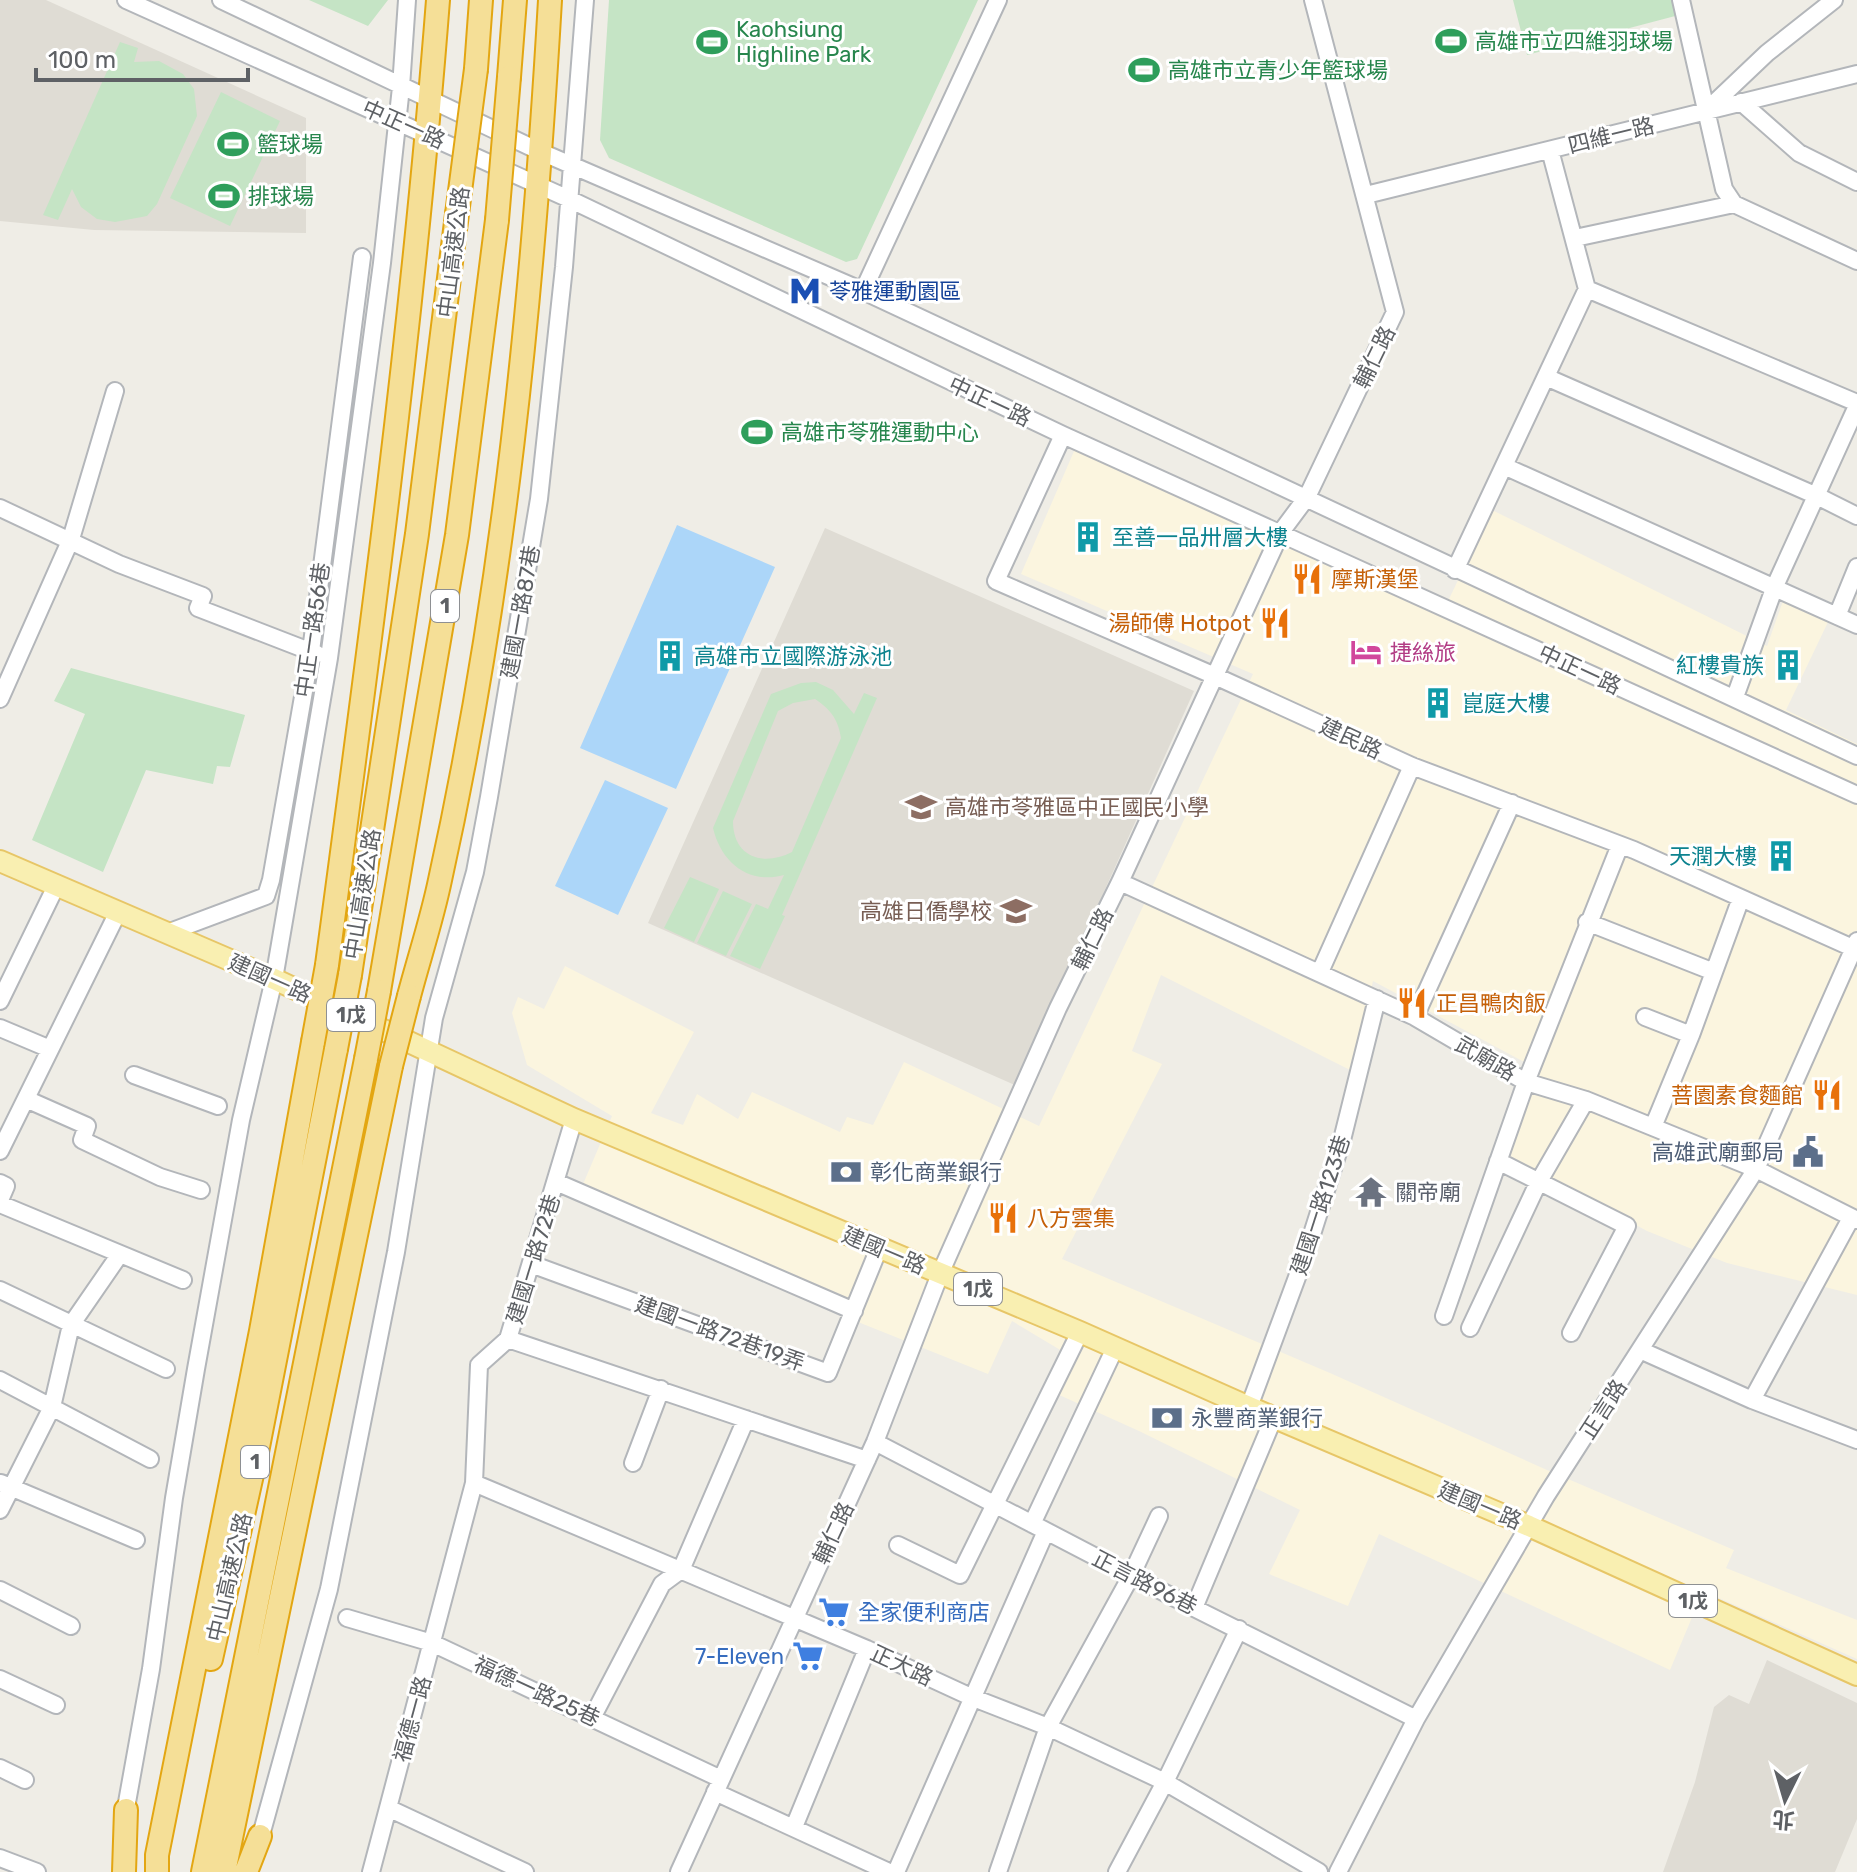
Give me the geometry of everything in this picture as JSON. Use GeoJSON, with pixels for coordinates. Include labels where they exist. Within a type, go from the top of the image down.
{"type":"FeatureCollection","features":[{"type":"Feature","properties":{"kind":"highway"},"geometry":{"type":"LineString","coordinates":[[157,1872],[157,1855],[261,1331],[327,965],[384,542],[438,0]]}},
{"type":"Feature","properties":{"kind":"highway","name":"中山高速公路"},"geometry":{"type":"LineString","coordinates":[[164,1872],[257,1452],[350,975],[417,534],[476,69],[481,0]]}},
{"type":"Feature","properties":{"kind":"highway","name":"中山高速公路"},"geometry":{"type":"LineString","coordinates":[[203,1872],[379,991],[457,535],[497,220],[515,0]]}},
{"type":"Feature","properties":{"kind":"highway"},"geometry":{"type":"LineString","coordinates":[[224,1872],[391,1066],[440,882],[499,561],[539,185],[550,0]]}},
{"type":"Feature","properties":{"kind":"highway"},"geometry":{"type":"LineString","coordinates":[[124,1872],[126,1810]]}},
{"type":"Feature","properties":{"kind":"highway"},"geometry":{"type":"LineString","coordinates":[[246,1872],[260,1836]]}},
{"type":"Feature","properties":{"kind":"main road","name":"建國一路"},"geometry":{"type":"LineString","coordinates":[[0,861],[274,979],[574,1119],[1080,1332],[1529,1526],[1857,1675]]}},
{"type":"Feature","properties":{"kind":"street","name":"中正一路"},"geometry":{"type":"LineString","coordinates":[[126,0],[539,185],[1063,435],[1857,795]]}},
{"type":"Feature","properties":{"kind":"street","name":"中正一路"},"geometry":{"type":"LineString","coordinates":[[221,0],[541,152],[863,291],[1857,756]]}},
{"type":"Feature","properties":{"kind":"street"},"geometry":{"type":"LineString","coordinates":[[114,1872],[151,1669],[174,1498],[196,1369],[241,1120],[274,979],[329,658],[382,263],[398,122],[407,0]]}},
{"type":"Feature","properties":{"kind":"street","name":"建國一路87巷"},"geometry":{"type":"LineString","coordinates":[[253,1872],[260,1836],[329,1589],[396,1252],[436,1007],[475,872],[539,499],[564,267],[585,0]]}},
{"type":"Feature","properties":{"kind":"street"},"geometry":{"type":"LineString","coordinates":[[863,291],[998,0]]}},
{"type":"Feature","properties":{"kind":"street","name":"輔仁路"},"geometry":{"type":"LineString","coordinates":[[679,1872],[875,1442],[940,1274],[1058,1008],[1120,882],[1281,532],[1307,497],[1395,312],[1313,0]]}},
{"type":"Feature","properties":{"kind":"street"},"geometry":{"type":"LineString","coordinates":[[1681,0],[1724,189],[1734,204],[1857,261]]}},
{"type":"Feature","properties":{"kind":"street"},"geometry":{"type":"LineString","coordinates":[[1705,113],[1767,53],[1834,0]]}},
{"type":"Feature","properties":{"kind":"street","name":"四維一路"},"geometry":{"type":"LineString","coordinates":[[1366,195],[1857,74]]}},
{"type":"Feature","properties":{"kind":"street"},"geometry":{"type":"LineString","coordinates":[[1741,102],[1799,153],[1855,179]]}},
{"type":"Feature","properties":{"kind":"street"},"geometry":{"type":"LineString","coordinates":[[1455,570],[1587,289],[1550,150]]}},
{"type":"Feature","properties":{"kind":"street"},"geometry":{"type":"LineString","coordinates":[[1575,238],[1734,204]]}},
{"type":"Feature","properties":{"kind":"street","name":"中正一路56巷"},"geometry":{"type":"LineString","coordinates":[[167,933],[266,896],[271,880],[311,651],[362,257]]}},
{"type":"Feature","properties":{"kind":"street"},"geometry":{"type":"LineString","coordinates":[[1587,289],[1857,404],[1775,586],[1735,697]]}},
{"type":"Feature","properties":{"kind":"street"},"geometry":{"type":"LineString","coordinates":[[1546,377],[1857,516]]}},
{"type":"Feature","properties":{"kind":"street"},"geometry":{"type":"LineString","coordinates":[[0,699],[71,539],[115,391]]}},
{"type":"Feature","properties":{"kind":"street","name":"建民路"},"geometry":{"type":"LineString","coordinates":[[1063,435],[996,581],[1412,766],[1620,845],[1856,947]]}},
{"type":"Feature","properties":{"kind":"street"},"geometry":{"type":"LineString","coordinates":[[1504,466],[1857,625]]}},
{"type":"Feature","properties":{"kind":"street"},"geometry":{"type":"LineString","coordinates":[[0,508],[119,564],[203,596],[198,608],[329,658]]}},
{"type":"Feature","properties":{"kind":"street"},"geometry":{"type":"LineString","coordinates":[[1837,616],[1857,567]]}},
{"type":"Feature","properties":{"kind":"street"},"geometry":{"type":"LineString","coordinates":[[1320,972],[1412,766]]}},
{"type":"Feature","properties":{"kind":"street"},"geometry":{"type":"LineString","coordinates":[[1415,1017],[1512,803]]}},
{"type":"Feature","properties":{"kind":"street"},"geometry":{"type":"LineString","coordinates":[[1444,1316],[1526,1082],[1620,845]]}},
{"type":"Feature","properties":{"kind":"street","name":"武廟路"},"geometry":{"type":"LineString","coordinates":[[1120,882],[1415,1017],[1526,1082],[1586,1100],[1756,1169],[1854,1219]]}},
{"type":"Feature","properties":{"kind":"street"},"geometry":{"type":"LineString","coordinates":[[0,1001],[57,884]]}},
{"type":"Feature","properties":{"kind":"street"},"geometry":{"type":"LineString","coordinates":[[1653,1127],[1691,1035],[1741,898]]}},
{"type":"Feature","properties":{"kind":"street"},"geometry":{"type":"LineString","coordinates":[[0,1151],[118,912]]}},
{"type":"Feature","properties":{"kind":"street"},"geometry":{"type":"LineString","coordinates":[[1587,922],[1714,972]]}},
{"type":"Feature","properties":{"kind":"street","name":"正言路"},"geometry":{"type":"LineString","coordinates":[[1338,1872],[1416,1719],[1529,1526],[1756,1169],[1856,947]]}},
{"type":"Feature","properties":{"kind":"street","name":"建國一路123巷"},"geometry":{"type":"LineString","coordinates":[[1249,1407],[1306,1253],[1342,1140],[1377,999]]}},
{"type":"Feature","properties":{"kind":"street"},"geometry":{"type":"LineString","coordinates":[[1645,1017],[1691,1035]]}},
{"type":"Feature","properties":{"kind":"street"},"geometry":{"type":"LineString","coordinates":[[0,1028],[50,1049]]}},
{"type":"Feature","properties":{"kind":"street"},"geometry":{"type":"LineString","coordinates":[[134,1075],[218,1106]]}},
{"type":"Feature","properties":{"kind":"street"},"geometry":{"type":"LineString","coordinates":[[26,1099],[87,1126],[82,1140],[160,1177],[201,1190]]}},
{"type":"Feature","properties":{"kind":"street"},"geometry":{"type":"LineString","coordinates":[[1470,1328],[1538,1183],[1586,1100]]}},
{"type":"Feature","properties":{"kind":"street","name":"建國一路72巷"},"geometry":{"type":"LineString","coordinates":[[474,1483],[479,1365],[508,1339],[574,1119]]}},
{"type":"Feature","properties":{"kind":"street"},"geometry":{"type":"LineString","coordinates":[[1498,1161],[1627,1226],[1571,1333]]}},
{"type":"Feature","properties":{"kind":"street"},"geometry":{"type":"LineString","coordinates":[[556,1182],[854,1311]]}},
{"type":"Feature","properties":{"kind":"street"},"geometry":{"type":"LineString","coordinates":[[0,1183],[6,1186],[0,1202],[183,1280]]}},
{"type":"Feature","properties":{"kind":"street"},"geometry":{"type":"LineString","coordinates":[[1752,1400],[1854,1219]]}},
{"type":"Feature","properties":{"kind":"street","name":"建國一路72巷19弄"},"geometry":{"type":"LineString","coordinates":[[531,1264],[828,1373],[879,1248]]}},
{"type":"Feature","properties":{"kind":"street"},"geometry":{"type":"LineString","coordinates":[[0,1510],[5,1485],[52,1407],[71,1325],[120,1254]]}},
{"type":"Feature","properties":{"kind":"street"},"geometry":{"type":"LineString","coordinates":[[0,1290],[166,1369]]}},
{"type":"Feature","properties":{"kind":"street"},"geometry":{"type":"LineString","coordinates":[[898,1545],[960,1575],[1080,1332]]}},
{"type":"Feature","properties":{"kind":"street"},"geometry":{"type":"LineString","coordinates":[[508,1339],[867,1460]]}},
{"type":"Feature","properties":{"kind":"street"},"geometry":{"type":"LineString","coordinates":[[896,1872],[1115,1348]]}},
{"type":"Feature","properties":{"kind":"street"},"geometry":{"type":"LineString","coordinates":[[1640,1350],[1752,1400],[1857,1440]]}},
{"type":"Feature","properties":{"kind":"street"},"geometry":{"type":"LineString","coordinates":[[0,1380],[150,1459]]}},
{"type":"Feature","properties":{"kind":"street"},"geometry":{"type":"LineString","coordinates":[[633,1463],[661,1389]]}},
{"type":"Feature","properties":{"kind":"street"},"geometry":{"type":"LineString","coordinates":[[1194,1608],[1274,1417]]}},
{"type":"Feature","properties":{"kind":"street"},"geometry":{"type":"LineString","coordinates":[[593,1716],[662,1584],[681,1570],[746,1419]]}},
{"type":"Feature","properties":{"kind":"street","name":"正言路96巷"},"geometry":{"type":"LineString","coordinates":[[875,1442],[1131,1576],[1416,1719]]}},
{"type":"Feature","properties":{"kind":"street","name":"正大路"},"geometry":{"type":"LineString","coordinates":[[474,1483],[867,1649],[971,1697],[1048,1727],[1165,1782],[1319,1872]]}},
{"type":"Feature","properties":{"kind":"street","name":"福德一路"},"geometry":{"type":"LineString","coordinates":[[371,1872],[474,1483]]}},
{"type":"Feature","properties":{"kind":"street"},"geometry":{"type":"LineString","coordinates":[[5,1485],[136,1540]]}},
{"type":"Feature","properties":{"kind":"street"},"geometry":{"type":"LineString","coordinates":[[998,1872],[1048,1727],[1131,1576],[1159,1516]]}},
{"type":"Feature","properties":{"kind":"street"},"geometry":{"type":"LineString","coordinates":[[0,1590],[71,1626]]}},
{"type":"Feature","properties":{"kind":"street","name":"福德一路25巷"},"geometry":{"type":"LineString","coordinates":[[347,1618],[432,1643],[593,1716],[794,1827],[889,1872]]}},
{"type":"Feature","properties":{"kind":"street"},"geometry":{"type":"LineString","coordinates":[[1117,1872],[1165,1782],[1239,1629]]}},
{"type":"Feature","properties":{"kind":"street"},"geometry":{"type":"LineString","coordinates":[[794,1827],[867,1649]]}},
{"type":"Feature","properties":{"kind":"street"},"geometry":{"type":"LineString","coordinates":[[0,1679],[56,1705]]}},
{"type":"Feature","properties":{"kind":"street"},"geometry":{"type":"LineString","coordinates":[[0,1768],[25,1780]]}},
{"type":"Feature","properties":{"kind":"street"},"geometry":{"type":"LineString","coordinates":[[388,1808],[525,1872]]}},
{"type":"Feature","properties":{"kind":"street"},"geometry":{"type":"LineString","coordinates":[[0,1858],[37,1872]]}},
{"type":"Feature","properties":{"kind":"shaded area"},"geometry":{"type":"Polygon","coordinates":[[[0,0],[46,0],[306,118],[306,233],[94,230],[0,221],[0,0]]]}},
{"type":"Feature","properties":{"kind":"shaded area"},"geometry":{"type":"Polygon","coordinates":[[[1081,435],[1448,601],[1492,510],[1767,646],[1784,598],[1828,622],[1786,710],[1857,744],[1857,1295],[1727,1263],[1647,1231],[1497,1149],[1526,1063],[1373,981],[1352,1071],[1161,975],[1132,1051],[1162,1064],[1062,1259],[1734,1550],[1726,1568],[1857,1620],[1857,1659],[1703,1591],[1670,1670],[1379,1534],[1348,1606],[1269,1574],[1300,1510],[1046,1389],[1062,1351],[1012,1321],[988,1374],[858,1322],[578,1196],[612,1116],[527,1065],[512,1013],[518,997],[544,1009],[565,966],[694,1032],[651,1113],[683,1125],[697,1094],[738,1119],[752,1092],[840,1132],[847,1117],[873,1125],[904,1062],[1039,1126],[1253,674],[1021,574],[1081,435]]]}},
{"type":"Feature","properties":{"kind":"shaded area","name":"高雄市苓雅區中正國民小學"},"geometry":{"type":"Polygon","coordinates":[[[825,528],[1194,691],[1017,1086],[648,923],[825,528]]]}},
{"type":"Feature","properties":{"kind":"shaded area"},"geometry":{"type":"Polygon","coordinates":[[[1767,1660],[1857,1703],[1857,1819],[1835,1872],[1663,1872],[1695,1782],[1714,1707],[1729,1695],[1749,1704],[1767,1660]]]}},
{"type":"Feature","properties":{"kind":"green space"},"geometry":{"type":"Polygon","coordinates":[[[309,0],[388,0],[368,26],[309,0]]]}},
{"type":"Feature","properties":{"kind":"green space"},"geometry":{"type":"Polygon","coordinates":[[[609,0],[978,0],[857,259],[846,262],[609,158],[600,140],[609,0]]]}},
{"type":"Feature","properties":{"kind":"green space"},"geometry":{"type":"Polygon","coordinates":[[[1513,0],[1675,0],[1679,15],[1527,55],[1513,0]]]}},
{"type":"Feature","properties":{"kind":"green space"},"geometry":{"type":"Polygon","coordinates":[[[120,42],[138,48],[134,62],[159,61],[183,74],[194,89],[197,116],[157,204],[147,216],[115,222],[97,219],[81,207],[72,189],[58,220],[43,215],[120,42]]]}},
{"type":"Feature","properties":{"kind":"green space","name":"籃球場"},"geometry":{"type":"Polygon","coordinates":[[[221,92],[280,121],[230,226],[170,198],[221,92]]]}},
{"type":"Feature","properties":{"kind":"green space"},"geometry":{"type":"Polygon","coordinates":[[[71,668],[245,715],[230,767],[217,766],[213,784],[146,770],[103,872],[32,840],[85,714],[54,701],[71,668]]]}},
{"type":"Feature","properties":{"kind":"green space"},"geometry":{"type":"Polygon","coordinates":[[[816,682],[833,690],[854,714],[864,693],[877,698],[760,969],[730,956],[756,904],[768,909],[784,875],[759,877],[738,868],[722,851],[713,828],[771,694],[801,683],[816,682]],[[815,699],[793,703],[778,711],[733,821],[738,843],[752,856],[771,859],[792,852],[841,738],[836,720],[815,699]]]}},
{"type":"Feature","properties":{"kind":"green space"},"geometry":{"type":"Polygon","coordinates":[[[690,877],[719,889],[694,942],[664,928],[690,877]]]}},
{"type":"Feature","properties":{"kind":"green space"},"geometry":{"type":"Polygon","coordinates":[[[723,891],[752,904],[726,956],[697,943],[723,891]]]}},
{"type":"Feature","properties":{"kind":"water","name":"高雄市立國際游泳池"},"geometry":{"type":"Polygon","coordinates":[[[677,525],[775,567],[676,789],[580,748],[677,525]]]}},
{"type":"Feature","properties":{"kind":"water"},"geometry":{"type":"Polygon","coordinates":[[[605,780],[668,808],[618,915],[555,886],[605,780]]]}},
{"type":"Feature","properties":{"kind":"place","name":"高雄市立四維羽球場"},"geometry":{"type":"Point","coordinates":[1451,41]}},
{"type":"Feature","properties":{"kind":"place","name":"Kaohsiung Highline Park"},"geometry":{"type":"Point","coordinates":[712,42]}},
{"type":"Feature","properties":{"kind":"place","name":"高雄市立青少年籃球場"},"geometry":{"type":"Point","coordinates":[1144,70]}},
{"type":"Feature","properties":{"kind":"place","name":"籃球場"},"geometry":{"type":"Point","coordinates":[233,144]}},
{"type":"Feature","properties":{"kind":"place","name":"排球場"},"geometry":{"type":"Point","coordinates":[224,196]}},
{"type":"Feature","properties":{"kind":"place","name":"苓雅運動園區"},"geometry":{"type":"Point","coordinates":[805,291]}},
{"type":"Feature","properties":{"kind":"place","name":"高雄市苓雅運動中心"},"geometry":{"type":"Point","coordinates":[757,432]}},
{"type":"Feature","properties":{"kind":"place","name":"至善一品卅層大樓"},"geometry":{"type":"Point","coordinates":[1088,537]}},
{"type":"Feature","properties":{"kind":"place","name":"摩斯漢堡"},"geometry":{"type":"Point","coordinates":[1307,579]}},
{"type":"Feature","properties":{"kind":"place","name":"湯師傅 Hotpot"},"geometry":{"type":"Point","coordinates":[1275,623]}},
{"type":"Feature","properties":{"kind":"place","name":"捷絲旅"},"geometry":{"type":"Point","coordinates":[1366,652]}},
{"type":"Feature","properties":{"kind":"place","name":"高雄市立國際游泳池"},"geometry":{"type":"Point","coordinates":[670,656]}},
{"type":"Feature","properties":{"kind":"place","name":"紅樓貴族"},"geometry":{"type":"Point","coordinates":[1788,665]}},
{"type":"Feature","properties":{"kind":"place","name":"崑庭大樓"},"geometry":{"type":"Point","coordinates":[1438,703]}},
{"type":"Feature","properties":{"kind":"place","name":"高雄市苓雅區中正國民小學"},"geometry":{"type":"Point","coordinates":[921,807]}},
{"type":"Feature","properties":{"kind":"place","name":"天潤大樓"},"geometry":{"type":"Point","coordinates":[1781,856]}},
{"type":"Feature","properties":{"kind":"place","name":"高雄日僑學校"},"geometry":{"type":"Point","coordinates":[1016,911]}},
{"type":"Feature","properties":{"kind":"place","name":"正昌鴨肉飯"},"geometry":{"type":"Point","coordinates":[1412,1003]}},
{"type":"Feature","properties":{"kind":"place","name":"菩園素食麵館"},"geometry":{"type":"Point","coordinates":[1827,1095]}},
{"type":"Feature","properties":{"kind":"place","name":"高雄武廟郵局"},"geometry":{"type":"Point","coordinates":[1808,1152]}},
{"type":"Feature","properties":{"kind":"place","name":"彰化商業銀行"},"geometry":{"type":"Point","coordinates":[846,1172]}},
{"type":"Feature","properties":{"kind":"place","name":"關帝廟"},"geometry":{"type":"Point","coordinates":[1371,1192]}},
{"type":"Feature","properties":{"kind":"place","name":"八方雲集"},"geometry":{"type":"Point","coordinates":[1003,1218]}},
{"type":"Feature","properties":{"kind":"place","name":"永豐商業銀行"},"geometry":{"type":"Point","coordinates":[1167,1418]}},
{"type":"Feature","properties":{"kind":"place","name":"全家便利商店"},"geometry":{"type":"Point","coordinates":[834,1612]}},
{"type":"Feature","properties":{"kind":"place","name":"7-Eleven"},"geometry":{"type":"Point","coordinates":[808,1656]}}]}
